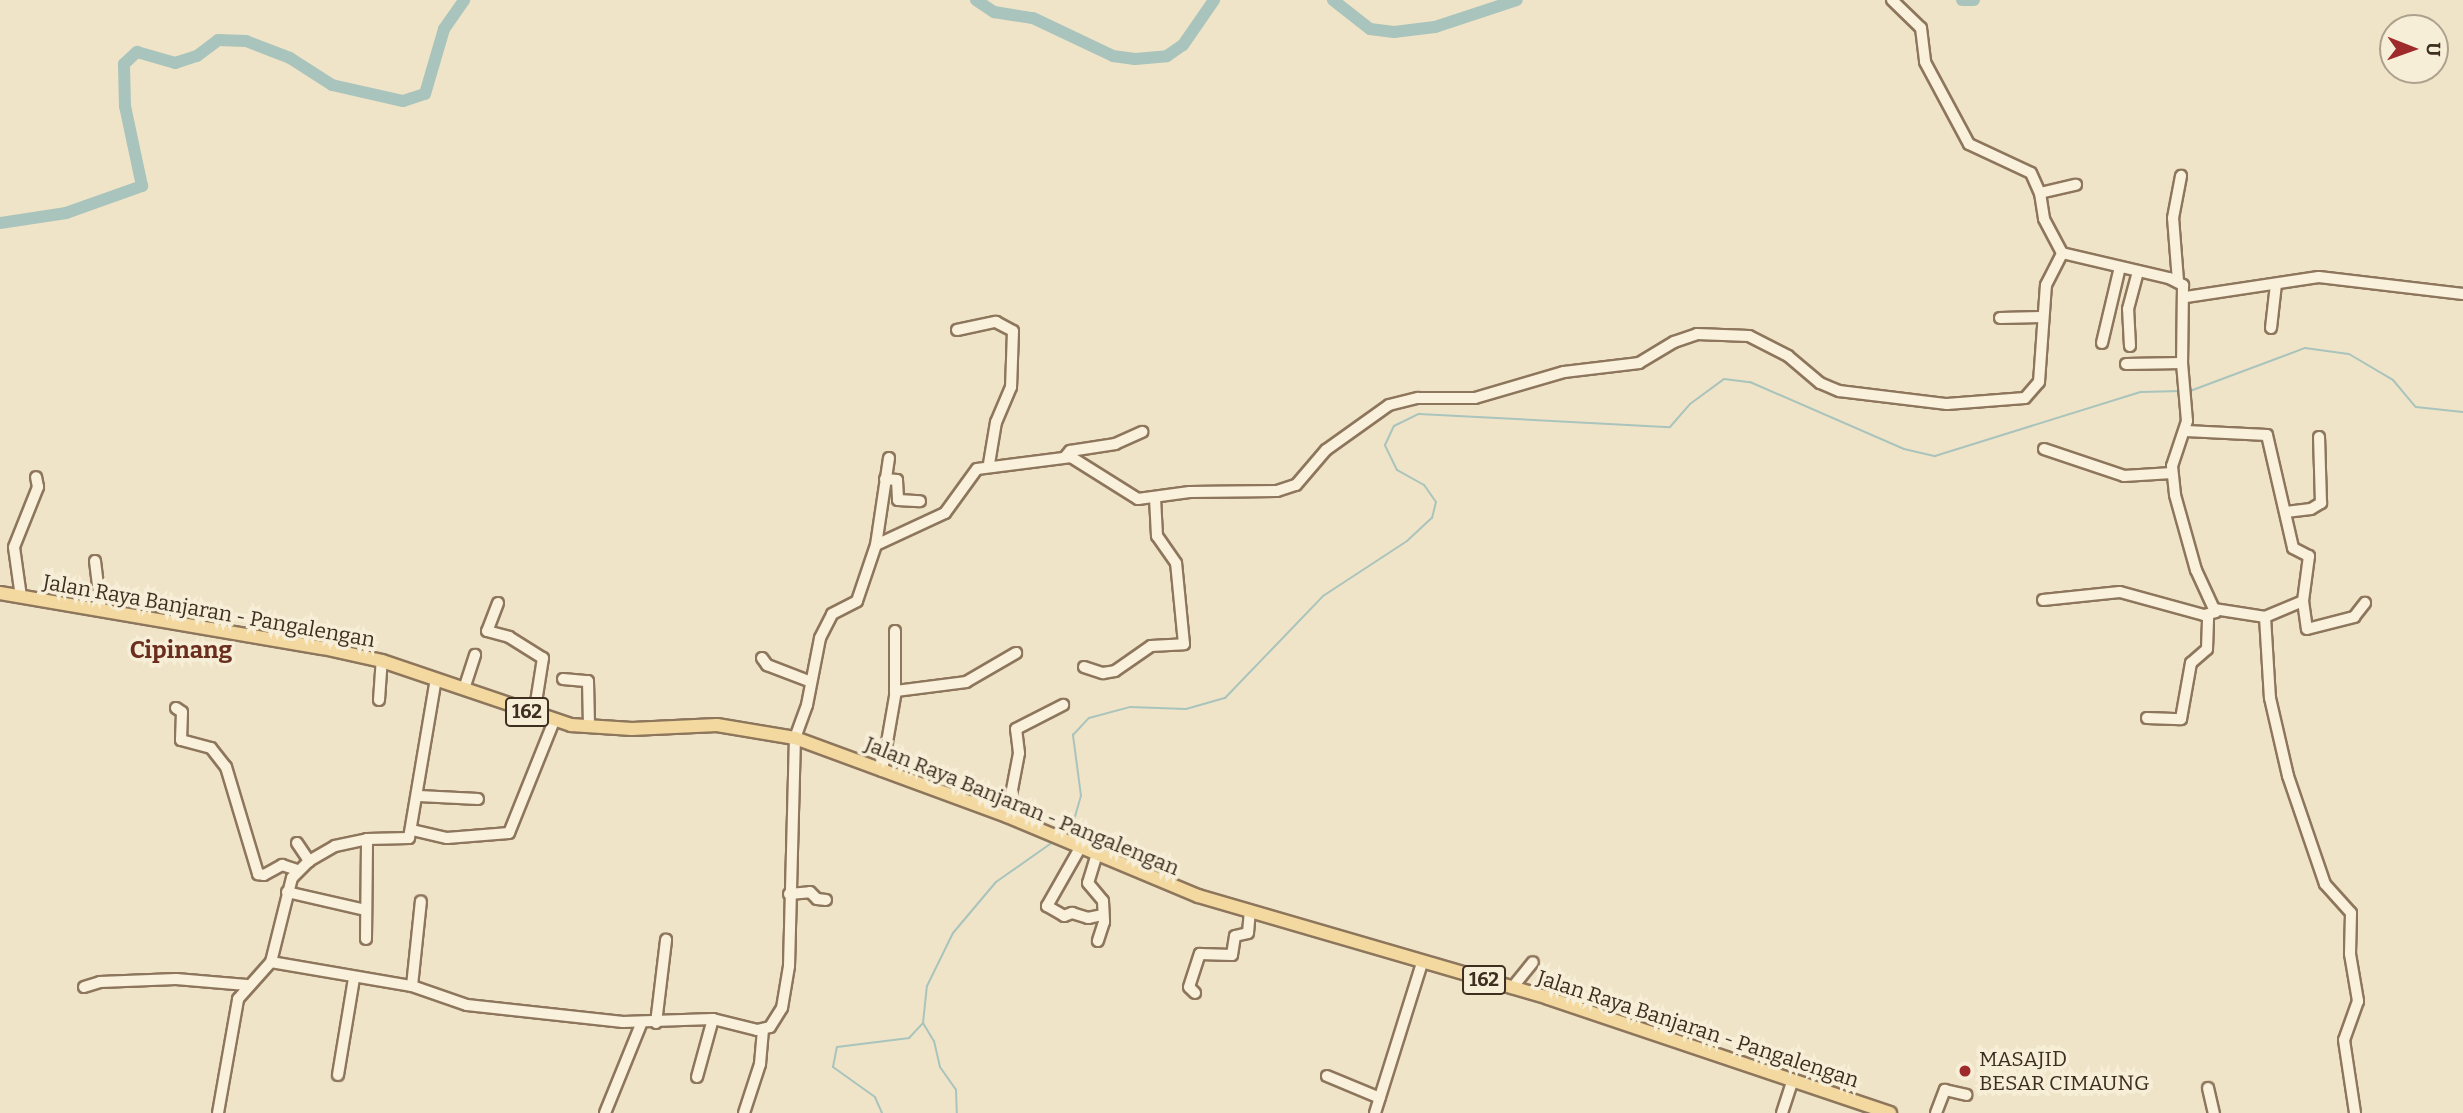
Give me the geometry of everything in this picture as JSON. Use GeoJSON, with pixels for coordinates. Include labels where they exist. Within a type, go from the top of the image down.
{"type":"FeatureCollection","features":[{"type":"Feature","properties":{"kind":"main road","name":"Jalan Raya Banjaran - Pangalengan"},"geometry":{"type":"LineString","coordinates":[[0,593],[253,634],[382,662],[554,720],[589,726],[718,725],[794,738],[1048,832],[1096,856],[1250,911],[1512,988],[1890,1113]]}},
{"type":"Feature","properties":{"kind":"street"},"geometry":{"type":"LineString","coordinates":[[1892,0],[1921,29],[1925,62],[1963,137],[1980,153],[2026,170],[2040,193],[2044,219],[2062,253],[2178,281]]}},
{"type":"Feature","properties":{"kind":"street"},"geometry":{"type":"LineString","coordinates":[[2147,718],[2181,719],[2191,663],[2207,649],[2212,613],[2183,530],[2172,473],[2186,431],[2182,363],[2186,297],[2178,281],[2173,218],[2181,176]]}},
{"type":"Feature","properties":{"kind":"street"},"geometry":{"type":"LineString","coordinates":[[2040,193],[2076,185]]}},
{"type":"Feature","properties":{"kind":"street"},"geometry":{"type":"LineString","coordinates":[[876,545],[945,513],[971,473],[989,464],[1065,457],[1082,461],[1133,498],[1155,500],[1190,492],[1284,489],[1296,485],[1326,450],[1389,405],[1418,398],[1475,398],[1564,372],[1639,363],[1674,342],[1697,334],[1738,333],[1757,339],[1839,391],[1947,404],[2023,398],[2036,390],[2039,382],[2041,317],[2046,285],[2062,253]]}},
{"type":"Feature","properties":{"kind":"street"},"geometry":{"type":"LineString","coordinates":[[2102,343],[2120,267]]}},
{"type":"Feature","properties":{"kind":"street"},"geometry":{"type":"LineString","coordinates":[[2130,346],[2129,309],[2138,271]]}},
{"type":"Feature","properties":{"kind":"street"},"geometry":{"type":"LineString","coordinates":[[2186,297],[2319,277],[2463,294]]}},
{"type":"Feature","properties":{"kind":"street"},"geometry":{"type":"LineString","coordinates":[[2271,328],[2276,284]]}},
{"type":"Feature","properties":{"kind":"street"},"geometry":{"type":"LineString","coordinates":[[2000,318],[2041,317]]}},
{"type":"Feature","properties":{"kind":"street"},"geometry":{"type":"LineString","coordinates":[[957,330],[996,322],[1013,333],[1011,387],[996,422],[989,464]]}},
{"type":"Feature","properties":{"kind":"street"},"geometry":{"type":"LineString","coordinates":[[2126,364],[2182,363]]}},
{"type":"Feature","properties":{"kind":"street"},"geometry":{"type":"LineString","coordinates":[[2186,431],[2266,434],[2295,551],[2309,554],[2303,601],[2306,629],[2354,618],[2364,603]]}},
{"type":"Feature","properties":{"kind":"street"},"geometry":{"type":"LineString","coordinates":[[1065,457],[1070,451],[1115,444],[1142,432]]}},
{"type":"Feature","properties":{"kind":"street"},"geometry":{"type":"LineString","coordinates":[[2286,512],[2311,509],[2320,503],[2319,437]]}},
{"type":"Feature","properties":{"kind":"street"},"geometry":{"type":"LineString","coordinates":[[2044,449],[2124,476],[2172,473]]}},
{"type":"Feature","properties":{"kind":"street"},"geometry":{"type":"LineString","coordinates":[[744,1113],[760,1064],[763,1029],[776,1019],[786,995],[794,738],[807,705],[809,681],[832,614],[857,601],[876,545],[888,458]]}},
{"type":"Feature","properties":{"kind":"street"},"geometry":{"type":"LineString","coordinates":[[21,597],[15,547],[38,487],[36,477]]}},
{"type":"Feature","properties":{"kind":"street"},"geometry":{"type":"LineString","coordinates":[[885,479],[898,481],[898,500],[920,501]]}},
{"type":"Feature","properties":{"kind":"street"},"geometry":{"type":"LineString","coordinates":[[1084,667],[1103,673],[1115,671],[1150,646],[1184,644],[1176,563],[1157,536],[1155,500]]}},
{"type":"Feature","properties":{"kind":"street"},"geometry":{"type":"LineString","coordinates":[[95,561],[101,610]]}},
{"type":"Feature","properties":{"kind":"street"},"geometry":{"type":"LineString","coordinates":[[2043,600],[2120,592],[2141,601],[2212,613],[2265,617],[2303,601]]}},
{"type":"Feature","properties":{"kind":"street"},"geometry":{"type":"LineString","coordinates":[[498,603],[487,631],[509,637],[543,658],[534,715]]}},
{"type":"Feature","properties":{"kind":"street"},"geometry":{"type":"LineString","coordinates":[[2265,617],[2270,698],[2288,776],[2325,884],[2353,917],[2350,954],[2358,1001],[2344,1040],[2355,1113]]}},
{"type":"Feature","properties":{"kind":"street"},"geometry":{"type":"LineString","coordinates":[[882,771],[895,693],[895,631]]}},
{"type":"Feature","properties":{"kind":"street"},"geometry":{"type":"LineString","coordinates":[[895,693],[966,682],[1016,653]]}},
{"type":"Feature","properties":{"kind":"street"},"geometry":{"type":"LineString","coordinates":[[464,689],[475,655]]}},
{"type":"Feature","properties":{"kind":"street"},"geometry":{"type":"LineString","coordinates":[[762,658],[767,665],[809,681]]}},
{"type":"Feature","properties":{"kind":"street"},"geometry":{"type":"LineString","coordinates":[[379,699],[382,662]]}},
{"type":"Feature","properties":{"kind":"street"},"geometry":{"type":"LineString","coordinates":[[218,1113],[235,1013],[247,985],[271,962],[287,892],[297,870],[335,846],[368,839],[405,841],[412,830],[436,679]]}},
{"type":"Feature","properties":{"kind":"street"},"geometry":{"type":"LineString","coordinates":[[563,679],[588,681],[589,726]]}},
{"type":"Feature","properties":{"kind":"street"},"geometry":{"type":"LineString","coordinates":[[1007,816],[1019,752],[1016,729],[1063,705]]}},
{"type":"Feature","properties":{"kind":"street"},"geometry":{"type":"LineString","coordinates":[[176,708],[182,712],[181,740],[211,748],[226,767],[258,874],[264,875],[282,865],[297,870]]}},
{"type":"Feature","properties":{"kind":"street"},"geometry":{"type":"LineString","coordinates":[[412,830],[447,838],[509,832],[554,720]]}},
{"type":"Feature","properties":{"kind":"street"},"geometry":{"type":"LineString","coordinates":[[419,796],[478,799]]}},
{"type":"Feature","properties":{"kind":"street"},"geometry":{"type":"LineString","coordinates":[[366,939],[368,839]]}},
{"type":"Feature","properties":{"kind":"street"},"geometry":{"type":"LineString","coordinates":[[297,843],[309,861]]}},
{"type":"Feature","properties":{"kind":"street"},"geometry":{"type":"LineString","coordinates":[[1079,848],[1047,906],[1064,916],[1072,913],[1088,918],[1102,915]]}},
{"type":"Feature","properties":{"kind":"street"},"geometry":{"type":"LineString","coordinates":[[1096,856],[1088,883],[1102,901],[1098,941]]}},
{"type":"Feature","properties":{"kind":"street"},"geometry":{"type":"LineString","coordinates":[[287,892],[365,910]]}},
{"type":"Feature","properties":{"kind":"street"},"geometry":{"type":"LineString","coordinates":[[789,894],[810,892],[817,899],[826,900]]}},
{"type":"Feature","properties":{"kind":"street"},"geometry":{"type":"LineString","coordinates":[[412,986],[421,901]]}},
{"type":"Feature","properties":{"kind":"street"},"geometry":{"type":"LineString","coordinates":[[1195,993],[1189,987],[1200,954],[1232,956],[1235,936],[1248,933],[1250,911]]}},
{"type":"Feature","properties":{"kind":"street"},"geometry":{"type":"LineString","coordinates":[[656,1023],[666,940]]}},
{"type":"Feature","properties":{"kind":"street"},"geometry":{"type":"LineString","coordinates":[[271,962],[412,986],[467,1005],[656,1023],[713,1019],[763,1029]]}},
{"type":"Feature","properties":{"kind":"street"},"geometry":{"type":"LineString","coordinates":[[1512,988],[1533,962]]}},
{"type":"Feature","properties":{"kind":"street"},"geometry":{"type":"LineString","coordinates":[[1375,1113],[1422,963]]}},
{"type":"Feature","properties":{"kind":"street"},"geometry":{"type":"LineString","coordinates":[[338,1074],[354,978]]}},
{"type":"Feature","properties":{"kind":"street"},"geometry":{"type":"LineString","coordinates":[[84,987],[100,982],[176,979],[247,985]]}},
{"type":"Feature","properties":{"kind":"street"},"geometry":{"type":"LineString","coordinates":[[697,1077],[713,1019]]}},
{"type":"Feature","properties":{"kind":"street"},"geometry":{"type":"LineString","coordinates":[[605,1113],[642,1022]]}},
{"type":"Feature","properties":{"kind":"street"},"geometry":{"type":"LineString","coordinates":[[1327,1076],[1380,1098]]}},
{"type":"Feature","properties":{"kind":"street"},"geometry":{"type":"LineString","coordinates":[[1782,1113],[1792,1082]]}},
{"type":"Feature","properties":{"kind":"street"},"geometry":{"type":"LineString","coordinates":[[2208,1088],[2214,1113]]}},
{"type":"Feature","properties":{"kind":"street"},"geometry":{"type":"LineString","coordinates":[[1936,1113],[1945,1090],[1966,1095]]}},
{"type":"Feature","properties":{"kind":"waterway"},"geometry":{"type":"LineString","coordinates":[[0,223],[66,213],[142,186],[125,106],[124,64],[137,52],[175,63],[197,56],[218,40],[246,41],[290,58],[332,85],[403,101],[425,94],[444,29],[464,0]]}},
{"type":"Feature","properties":{"kind":"waterway"},"geometry":{"type":"LineString","coordinates":[[976,0],[994,12],[1033,18],[1113,56],[1135,59],[1167,56],[1183,45],[1214,0]]}},
{"type":"Feature","properties":{"kind":"waterway"},"geometry":{"type":"LineString","coordinates":[[1333,0],[1370,29],[1394,32],[1435,27],[1517,0]]}},
{"type":"Feature","properties":{"kind":"waterway"},"geometry":{"type":"LineString","coordinates":[[1962,0],[1974,0]]}},
{"type":"Feature","properties":{"kind":"waterway"},"geometry":{"type":"LineString","coordinates":[[2190,391],[2305,348],[2349,354],[2393,380],[2416,407],[2463,412]]}},
{"type":"Feature","properties":{"kind":"waterway"},"geometry":{"type":"LineString","coordinates":[[1063,834],[1072,827],[1081,796],[1073,735],[1089,718],[1130,707],[1186,709],[1225,698],[1323,596],[1407,541],[1432,518],[1436,502],[1424,485],[1397,470],[1385,445],[1394,426],[1419,414],[1670,427],[1690,404],[1724,379],[1750,382],[1904,449],[1935,456],[2141,392],[2181,391]]}},
{"type":"Feature","properties":{"kind":"waterway"},"geometry":{"type":"LineString","coordinates":[[882,1113],[875,1097],[833,1067],[837,1047],[909,1038],[923,1023],[927,986],[953,933],[996,882],[1053,842]]}},
{"type":"Feature","properties":{"kind":"waterway"},"geometry":{"type":"LineString","coordinates":[[923,1023],[934,1041],[940,1067],[956,1090],[957,1113]]}},
{"type":"Feature","properties":{"kind":"place","name":"MASAJID BESAR CIMAUNG"},"geometry":{"type":"Point","coordinates":[1965,1071]}},
{"type":"Feature","properties":{"kind":"district","name":"Cipinang"},"geometry":{"type":"Point","coordinates":[181,651]}}]}
